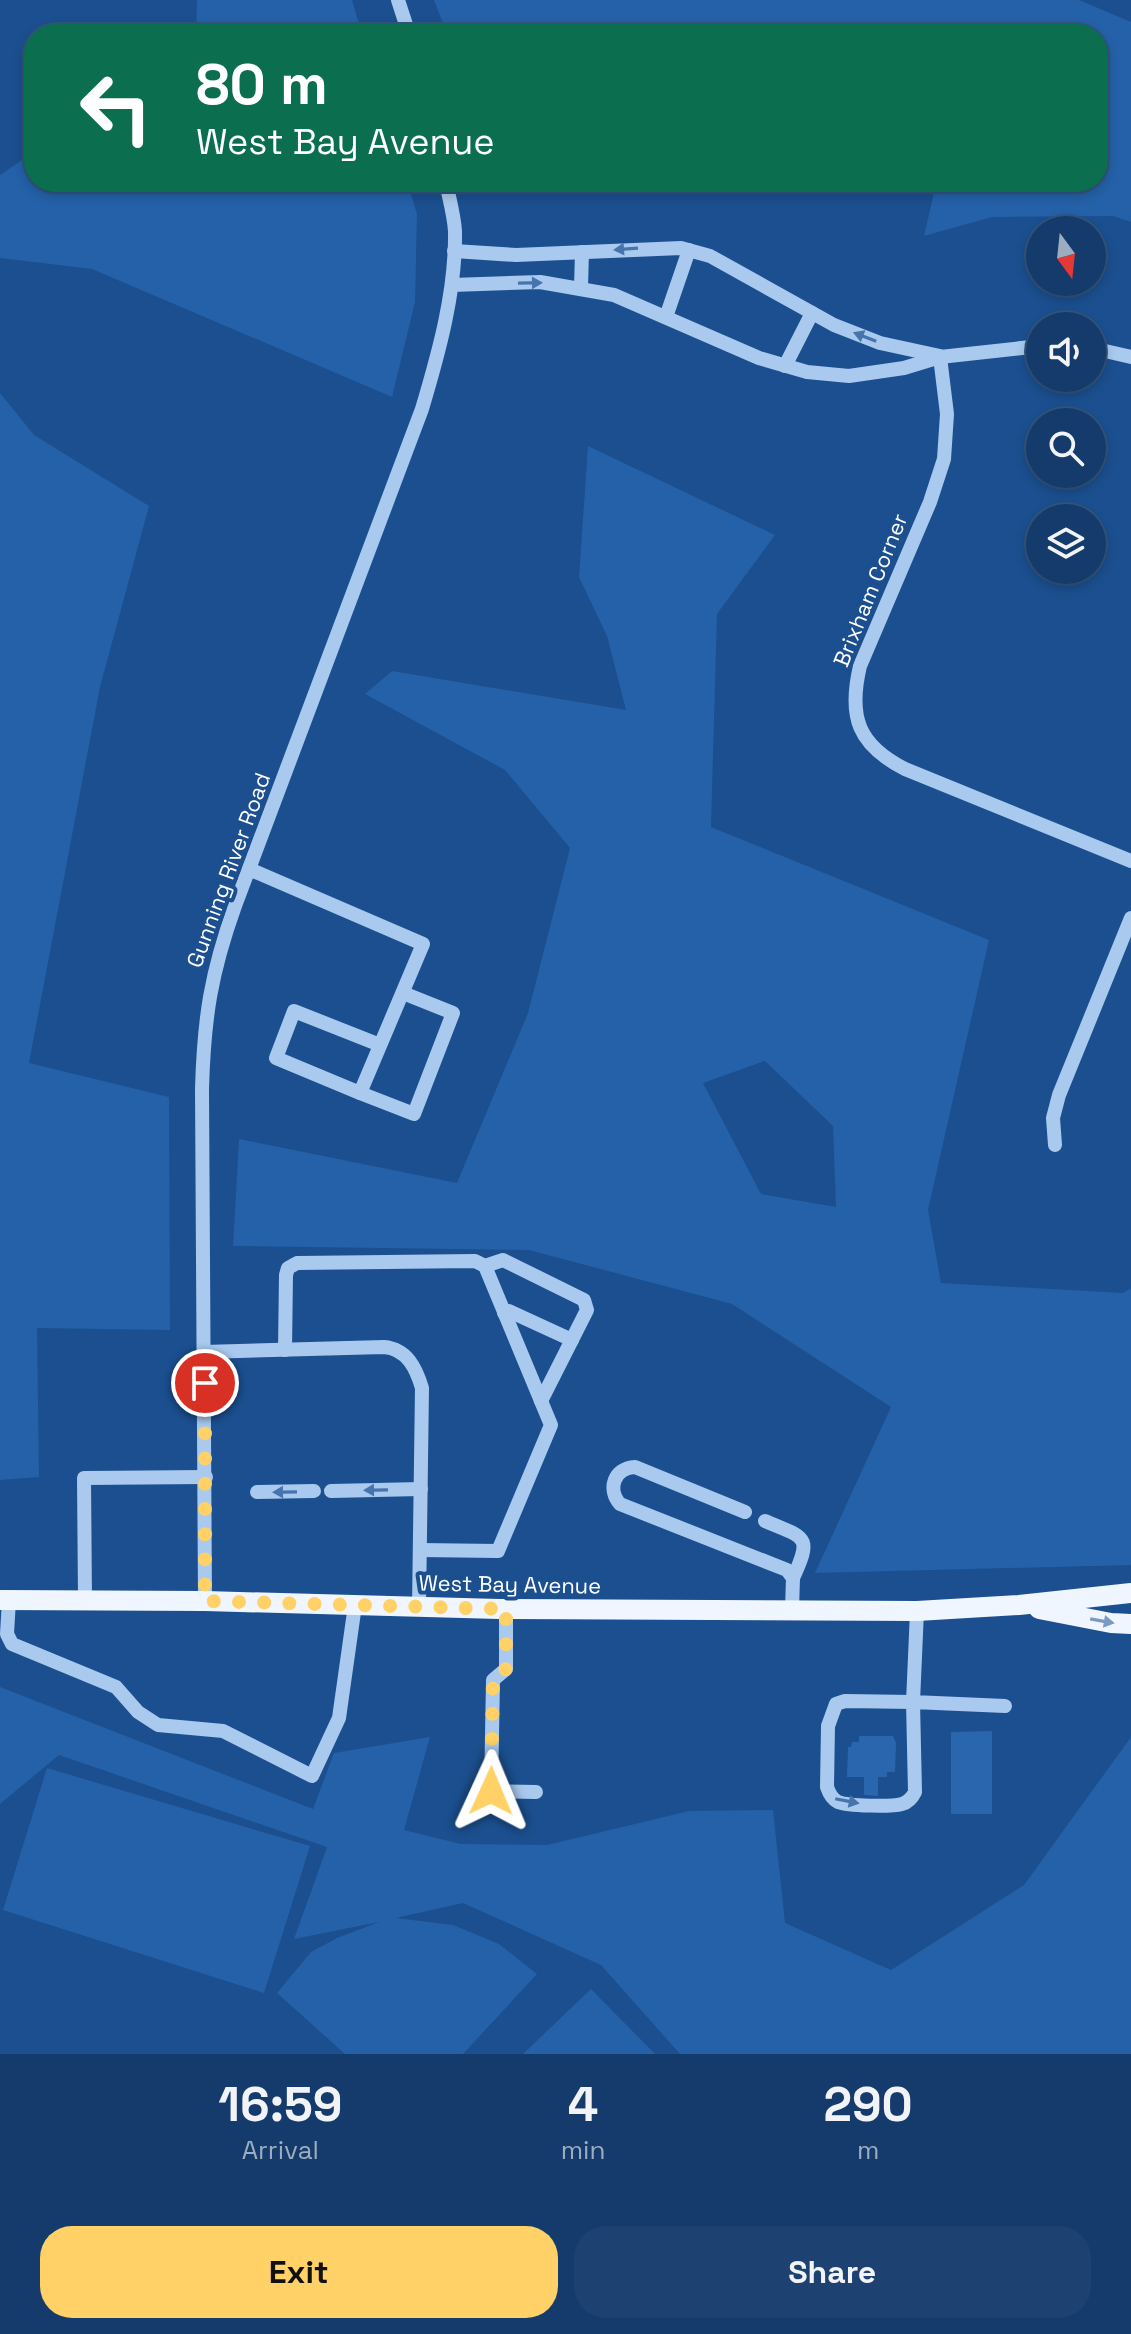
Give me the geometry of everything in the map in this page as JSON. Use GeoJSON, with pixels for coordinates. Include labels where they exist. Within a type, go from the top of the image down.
{"type":"FeatureCollection","features":[{"type":"Feature","properties":{"kind":"main road","name":"West Bay Avenue"},"geometry":{"type":"LineString","coordinates":[[4,1600],[205,1601],[506,1609],[917,1611],[1019,1605],[1131,1593]]}},
{"type":"Feature","properties":{"kind":"main road","name":"West Bay Avenue"},"geometry":{"type":"LineString","coordinates":[[1019,1605],[1131,1624]]}},
{"type":"Feature","properties":{"kind":"street"},"geometry":{"type":"LineString","coordinates":[[398,0],[406,24]]}},
{"type":"Feature","properties":{"kind":"street","name":"Gunning River Road"},"geometry":{"type":"LineString","coordinates":[[205,1601],[203,1034],[213,972],[422,409],[439,353],[452,285],[454,251],[455,229],[448,192]]}},
{"type":"Feature","properties":{"kind":"street"},"geometry":{"type":"LineString","coordinates":[[454,251],[516,255],[645,248],[689,250],[710,256],[834,325],[880,343],[940,357]]}},
{"type":"Feature","properties":{"kind":"street"},"geometry":{"type":"LineString","coordinates":[[666,317],[689,250]]}},
{"type":"Feature","properties":{"kind":"street"},"geometry":{"type":"LineString","coordinates":[[581,287],[582,252]]}},
{"type":"Feature","properties":{"kind":"street"},"geometry":{"type":"LineString","coordinates":[[452,285],[540,282],[614,295],[759,358],[807,372],[849,376],[904,368],[940,357],[1026,348]]}},
{"type":"Feature","properties":{"kind":"street"},"geometry":{"type":"LineString","coordinates":[[785,366],[812,313]]}},
{"type":"Feature","properties":{"kind":"street"},"geometry":{"type":"LineString","coordinates":[[1106,351],[1131,357]]}},
{"type":"Feature","properties":{"kind":"street","name":"Brixham Corner"},"geometry":{"type":"LineString","coordinates":[[940,357],[947,414],[944,459],[930,502],[860,666],[854,692],[865,740],[880,756],[905,769],[1131,861]]}},
{"type":"Feature","properties":{"kind":"street"},"geometry":{"type":"LineString","coordinates":[[249,869],[423,944],[360,1093]]}},
{"type":"Feature","properties":{"kind":"street"},"geometry":{"type":"LineString","coordinates":[[1055,1145],[1053,1118],[1059,1095],[1131,918]]}},
{"type":"Feature","properties":{"kind":"street"},"geometry":{"type":"LineString","coordinates":[[380,1045],[294,1011],[276,1058],[414,1114],[453,1013],[403,993]]}},
{"type":"Feature","properties":{"kind":"street"},"geometry":{"type":"LineString","coordinates":[[485,1266],[503,1260],[584,1300],[587,1310],[541,1401]]}},
{"type":"Feature","properties":{"kind":"street"},"geometry":{"type":"LineString","coordinates":[[285,1350],[286,1275],[288,1268],[297,1263],[475,1261],[485,1266],[551,1425],[498,1551],[420,1550]]}},
{"type":"Feature","properties":{"kind":"street"},"geometry":{"type":"LineString","coordinates":[[504,1313],[509,1311],[572,1340]]}},
{"type":"Feature","properties":{"kind":"street"},"geometry":{"type":"LineString","coordinates":[[204,1352],[384,1347],[395,1348],[408,1359],[417,1371],[422,1388],[419,1607]]}},
{"type":"Feature","properties":{"kind":"street"},"geometry":{"type":"LineString","coordinates":[[745,1512],[635,1467],[625,1467],[618,1473],[612,1488],[620,1504],[780,1566],[793,1578]]}},
{"type":"Feature","properties":{"kind":"street"},"geometry":{"type":"LineString","coordinates":[[85,1600],[84,1478],[206,1477]]}},
{"type":"Feature","properties":{"kind":"street"},"geometry":{"type":"LineString","coordinates":[[331,1491],[421,1489]]}},
{"type":"Feature","properties":{"kind":"street"},"geometry":{"type":"LineString","coordinates":[[257,1492],[314,1491]]}},
{"type":"Feature","properties":{"kind":"street"},"geometry":{"type":"LineString","coordinates":[[765,1521],[798,1535],[804,1544],[805,1553],[793,1578],[792,1610]]}},
{"type":"Feature","properties":{"kind":"street"},"geometry":{"type":"LineString","coordinates":[[4,1600],[7,1634],[12,1644],[116,1687],[138,1712],[158,1725],[223,1731],[312,1776],[339,1718],[355,1605]]}},
{"type":"Feature","properties":{"kind":"street"},"geometry":{"type":"LineString","coordinates":[[506,1609],[506,1669],[493,1680],[491,1791],[536,1792]]}},
{"type":"Feature","properties":{"kind":"street"},"geometry":{"type":"LineString","coordinates":[[917,1611],[913,1702],[915,1792],[910,1800],[899,1805],[848,1804],[836,1801],[829,1794],[828,1726],[836,1704],[845,1701],[913,1702],[1005,1706]]}},
{"type":"Feature","properties":{"kind":"shaded area"},"geometry":{"type":"Polygon","coordinates":[[[197,0],[352,0],[359,24],[196,24],[197,0]]]}},
{"type":"Feature","properties":{"kind":"shaded area"},"geometry":{"type":"Polygon","coordinates":[[[434,0],[1079,0],[1131,22],[1131,222],[1113,216],[992,217],[924,236],[934,192],[1108,192],[1108,24],[443,24],[434,0]]]}},
{"type":"Feature","properties":{"kind":"shaded area"},"geometry":{"type":"Polygon","coordinates":[[[24,159],[24,192],[410,192],[417,214],[415,302],[392,397],[92,269],[0,258],[0,175],[24,159]]]}},
{"type":"Feature","properties":{"kind":"shaded area"},"geometry":{"type":"Polygon","coordinates":[[[0,393],[34,435],[149,506],[100,687],[29,1063],[169,1097],[170,1330],[37,1328],[39,1477],[0,1480],[0,393]]]}},
{"type":"Feature","properties":{"kind":"shaded area"},"geometry":{"type":"Polygon","coordinates":[[[588,446],[775,535],[717,614],[711,827],[989,940],[928,1210],[941,1283],[1123,1293],[1131,1288],[1131,1565],[815,1573],[891,1407],[732,1304],[529,1250],[233,1246],[239,1139],[457,1183],[528,1013],[570,848],[505,770],[365,694],[392,671],[626,710],[607,636],[579,577],[588,446]],[[765,1061],[703,1083],[761,1194],[836,1207],[833,1126],[765,1061]]]}},
{"type":"Feature","properties":{"kind":"shaded area"},"geometry":{"type":"Polygon","coordinates":[[[0,1687],[313,1809],[334,1753],[430,1737],[404,1830],[461,1844],[547,1845],[689,1811],[773,1810],[785,1923],[891,1970],[1024,1885],[1131,1737],[1131,2054],[680,2054],[601,1965],[463,1903],[396,1918],[453,1925],[499,1944],[537,1974],[463,2054],[345,2054],[277,1993],[311,1952],[379,1922],[294,1939],[327,1847],[59,1755],[0,1804],[0,1687]]]}},
{"type":"Feature","properties":{"kind":"shaded area"},"geometry":{"type":"Polygon","coordinates":[[[47,1768],[310,1846],[264,1993],[3,1910],[47,1768]]]}},
{"type":"Feature","properties":{"kind":"shaded area"},"geometry":{"type":"Polygon","coordinates":[[[591,1989],[655,2054],[523,2054],[591,1989]]]}},
{"type":"Feature","properties":{"kind":"building"},"geometry":{"type":"Polygon","coordinates":[[[992,1731],[992,1814],[951,1814],[951,1732],[992,1731]]]}},
{"type":"Feature","properties":{"kind":"building"},"geometry":{"type":"Polygon","coordinates":[[[859,1736],[893,1736],[896,1743],[895,1772],[887,1772],[887,1777],[878,1777],[878,1796],[864,1795],[864,1777],[847,1777],[848,1747],[852,1742],[859,1742],[859,1736]]]}},
{"type":"Feature","properties":{"kind":"route"},"geometry":{"type":"LineString","coordinates":[[205,1383],[205,1601],[506,1609],[506,1669],[493,1680],[491,1791]]}}]}
